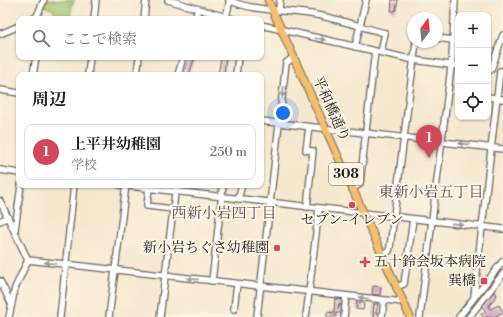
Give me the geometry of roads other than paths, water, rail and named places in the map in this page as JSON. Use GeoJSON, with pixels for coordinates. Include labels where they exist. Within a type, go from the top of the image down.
{"type":"FeatureCollection","features":[{"type":"Feature","properties":{"kind":"main road","name":"平和橋通り"},"geometry":{"type":"LineString","coordinates":[[268,0],[276,10],[282,30],[410,317]]}},
{"type":"Feature","properties":{"kind":"street"},"geometry":{"type":"LineString","coordinates":[[36,16],[44,0]]}},
{"type":"Feature","properties":{"kind":"street"},"geometry":{"type":"LineString","coordinates":[[94,16],[96,0]]}},
{"type":"Feature","properties":{"kind":"street"},"geometry":{"type":"LineString","coordinates":[[144,16],[146,0]]}},
{"type":"Feature","properties":{"kind":"street"},"geometry":{"type":"LineString","coordinates":[[168,0],[222,16]]}},
{"type":"Feature","properties":{"kind":"street"},"geometry":{"type":"LineString","coordinates":[[226,16],[230,0],[276,10],[323,16],[385,33],[378,52],[360,184],[352,189]]}},
{"type":"Feature","properties":{"kind":"street"},"geometry":{"type":"LineString","coordinates":[[276,10],[280,0]]}},
{"type":"Feature","properties":{"kind":"street"},"geometry":{"type":"LineString","coordinates":[[355,46],[366,0]]}},
{"type":"Feature","properties":{"kind":"street"},"geometry":{"type":"LineString","coordinates":[[420,317],[454,40],[455,0]]}},
{"type":"Feature","properties":{"kind":"street"},"geometry":{"type":"LineString","coordinates":[[196,16],[198,9]]}},
{"type":"Feature","properties":{"kind":"street"},"geometry":{"type":"LineString","coordinates":[[264,26],[414,60],[455,66]]}},
{"type":"Feature","properties":{"kind":"street"},"geometry":{"type":"LineString","coordinates":[[0,34],[16,27]]}},
{"type":"Feature","properties":{"kind":"street"},"geometry":{"type":"LineString","coordinates":[[491,64],[503,35]]}},
{"type":"Feature","properties":{"kind":"street"},"geometry":{"type":"LineString","coordinates":[[443,39],[454,40]]}},
{"type":"Feature","properties":{"kind":"street"},"geometry":{"type":"LineString","coordinates":[[382,255],[389,251],[415,48]]}},
{"type":"Feature","properties":{"kind":"street"},"geometry":{"type":"LineString","coordinates":[[257,317],[286,63],[294,57]]}},
{"type":"Feature","properties":{"kind":"street"},"geometry":{"type":"LineString","coordinates":[[34,72],[36,60]]}},
{"type":"Feature","properties":{"kind":"street"},"geometry":{"type":"LineString","coordinates":[[88,72],[90,60]]}},
{"type":"Feature","properties":{"kind":"street"},"geometry":{"type":"LineString","coordinates":[[137,72],[139,60]]}},
{"type":"Feature","properties":{"kind":"street"},"geometry":{"type":"LineString","coordinates":[[179,72],[183,60]]}},
{"type":"Feature","properties":{"kind":"street"},"geometry":{"type":"LineString","coordinates":[[236,72],[238,60]]}},
{"type":"Feature","properties":{"kind":"street"},"geometry":{"type":"LineString","coordinates":[[474,297],[491,147],[500,98],[501,71],[491,69]]}},
{"type":"Feature","properties":{"kind":"street"},"geometry":{"type":"LineString","coordinates":[[0,90],[16,93]]}},
{"type":"Feature","properties":{"kind":"street"},"geometry":{"type":"LineString","coordinates":[[264,121],[503,149]]}},
{"type":"Feature","properties":{"kind":"street"},"geometry":{"type":"LineString","coordinates":[[307,207],[313,151],[306,150],[309,127]]}},
{"type":"Feature","properties":{"kind":"street"},"geometry":{"type":"LineString","coordinates":[[0,170],[16,173]]}},
{"type":"Feature","properties":{"kind":"street"},"geometry":{"type":"LineString","coordinates":[[15,231],[21,188]]}},
{"type":"Feature","properties":{"kind":"street"},"geometry":{"type":"LineString","coordinates":[[60,317],[74,188]]}},
{"type":"Feature","properties":{"kind":"street"},"geometry":{"type":"LineString","coordinates":[[109,317],[124,188]]}},
{"type":"Feature","properties":{"kind":"street"},"geometry":{"type":"LineString","coordinates":[[173,209],[148,206],[149,188],[175,188],[238,199],[503,229]]}},
{"type":"Feature","properties":{"kind":"street"},"geometry":{"type":"LineString","coordinates":[[160,317],[175,188]]}},
{"type":"Feature","properties":{"kind":"street"},"geometry":{"type":"LineString","coordinates":[[212,281],[223,188]]}},
{"type":"Feature","properties":{"kind":"street"},"geometry":{"type":"LineString","coordinates":[[238,199],[241,188]]}},
{"type":"Feature","properties":{"kind":"street"},"geometry":{"type":"LineString","coordinates":[[0,201],[28,260],[15,288],[9,317]]}},
{"type":"Feature","properties":{"kind":"street"},"geometry":{"type":"LineString","coordinates":[[306,317],[319,208]]}},
{"type":"Feature","properties":{"kind":"street"},"geometry":{"type":"LineString","coordinates":[[0,221],[8,217]]}},
{"type":"Feature","properties":{"kind":"street"},"geometry":{"type":"LineString","coordinates":[[396,286],[404,284],[413,219]]}},
{"type":"Feature","properties":{"kind":"street"},"geometry":{"type":"LineString","coordinates":[[28,260],[403,302]]}},
{"type":"Feature","properties":{"kind":"street"},"geometry":{"type":"LineString","coordinates":[[459,317],[503,261]]}},
{"type":"Feature","properties":{"kind":"street"},"geometry":{"type":"LineString","coordinates":[[470,317],[503,275]]}},
{"type":"Feature","properties":{"kind":"street"},"geometry":{"type":"LineString","coordinates":[[0,281],[11,303]]}},
{"type":"Feature","properties":{"kind":"street"},"geometry":{"type":"LineString","coordinates":[[234,309],[237,284]]}},
{"type":"Feature","properties":{"kind":"street"},"geometry":{"type":"LineString","coordinates":[[344,317],[346,296]]}},
{"type":"Feature","properties":{"kind":"street"},"geometry":{"type":"LineString","coordinates":[[382,317],[384,301]]}},
{"type":"Feature","properties":{"kind":"place","name":"上平井幼稚園"},"geometry":{"type":"Point","coordinates":[429,158]}},
{"type":"Feature","properties":{"kind":"place","name":"セブン-イレブン"},"geometry":{"type":"Point","coordinates":[352,205]}},
{"type":"Feature","properties":{"kind":"place","name":"新小岩ちぐさ幼稚園"},"geometry":{"type":"Point","coordinates":[277,248]}},
{"type":"Feature","properties":{"kind":"place","name":"五十鈴会坂本病院"},"geometry":{"type":"Point","coordinates":[365,262]}},
{"type":"Feature","properties":{"kind":"place","name":"巽橋"},"geometry":{"type":"Point","coordinates":[484,281]}},
{"type":"Feature","properties":{"kind":"district","name":"東新小岩五丁目"},"geometry":{"type":"Point","coordinates":[431,192]}},
{"type":"Feature","properties":{"kind":"district","name":"西新小岩四丁目"},"geometry":{"type":"Point","coordinates":[224,213]}}]}
